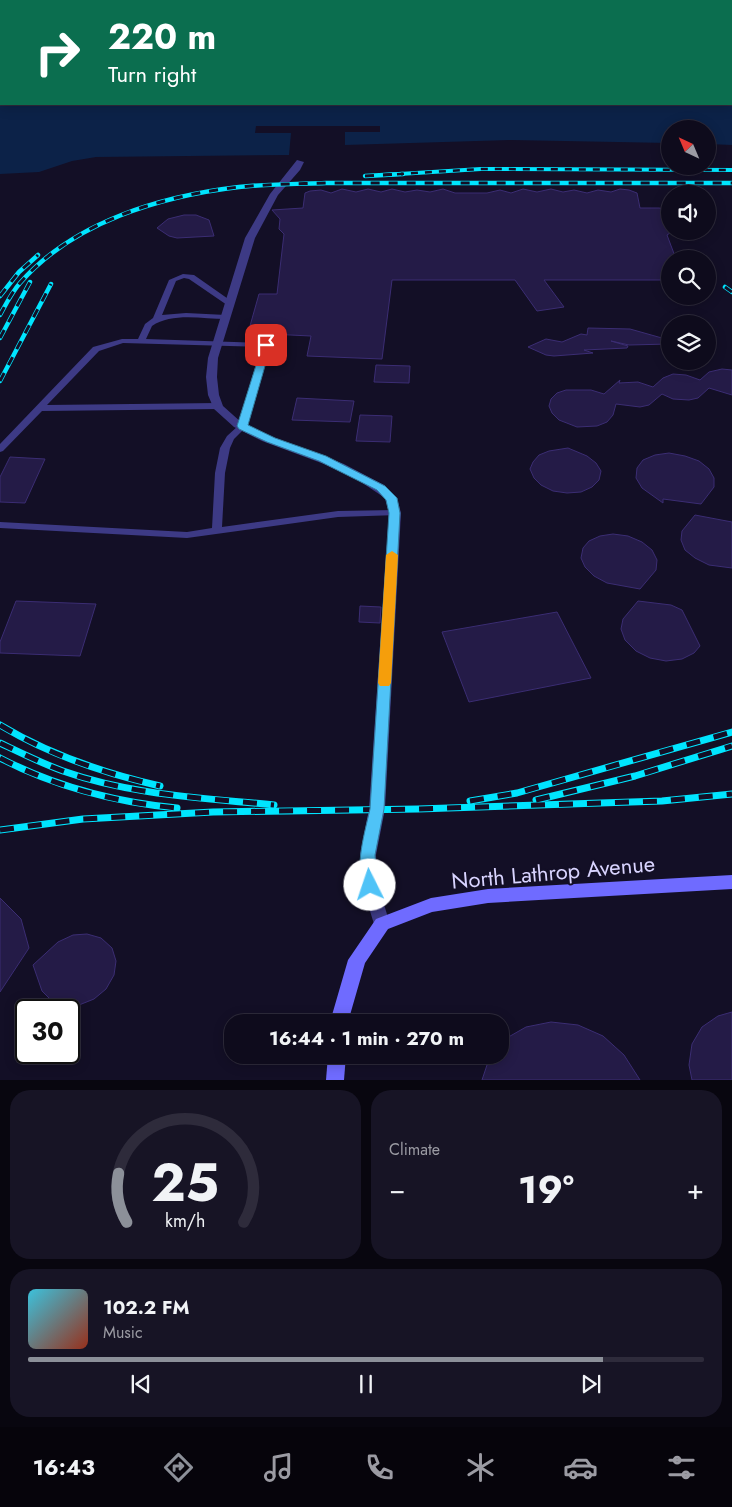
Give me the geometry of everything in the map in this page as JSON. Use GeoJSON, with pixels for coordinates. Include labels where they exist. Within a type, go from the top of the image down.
{"type":"FeatureCollection","features":[{"type":"Feature","properties":{"kind":"street"},"geometry":{"type":"LineString","coordinates":[[300,162],[274,194],[250,238],[217,343],[211,376],[213,392],[218,406],[231,420],[271,440],[323,459],[381,488],[391,498],[394,513],[377,809],[368,855],[370,885],[382,924],[357,960],[341,1014]]}},
{"type":"Feature","properties":{"kind":"street","name":"North Lathrop Avenue"},"geometry":{"type":"LineString","coordinates":[[382,924],[431,905],[488,896],[732,882]]}},
{"type":"Feature","properties":{"kind":"street"},"geometry":{"type":"LineString","coordinates":[[335,1080],[336,1064]]}},
{"type":"Feature","properties":{"kind":"lane"},"geometry":{"type":"LineString","coordinates":[[156,320],[173,280],[184,276],[192,277],[230,303]]}},
{"type":"Feature","properties":{"kind":"lane"},"geometry":{"type":"LineString","coordinates":[[142,342],[148,324],[156,320],[176,316],[226,317]]}},
{"type":"Feature","properties":{"kind":"lane"},"geometry":{"type":"LineString","coordinates":[[0,449],[96,349],[122,341],[266,345],[242,426],[230,438],[225,448],[220,474],[217,530]]}},
{"type":"Feature","properties":{"kind":"lane"},"geometry":{"type":"LineString","coordinates":[[38,408],[218,406]]}},
{"type":"Feature","properties":{"kind":"lane"},"geometry":{"type":"LineString","coordinates":[[0,525],[188,535],[338,514],[394,513]]}},
{"type":"Feature","properties":{"kind":"water"},"geometry":{"type":"Polygon","coordinates":[[[0,105],[732,105],[732,145],[716,144],[716,120],[661,120],[661,143],[511,140],[345,145],[345,132],[380,132],[380,126],[256,126],[255,133],[291,133],[289,155],[96,157],[72,161],[39,172],[0,174],[0,105]]]}},
{"type":"Feature","properties":{"kind":"building"},"geometry":{"type":"Polygon","coordinates":[[[342,189],[356,192],[368,189],[381,192],[392,189],[405,192],[417,190],[430,192],[443,189],[455,193],[487,193],[500,190],[511,193],[523,189],[537,192],[551,189],[563,192],[574,190],[587,193],[598,190],[611,192],[620,189],[629,190],[637,193],[640,208],[661,208],[661,240],[669,240],[673,250],[661,250],[661,280],[544,280],[564,307],[537,311],[515,280],[392,280],[382,359],[307,356],[311,336],[248,333],[259,294],[277,294],[284,234],[279,229],[280,219],[272,210],[303,208],[305,193],[310,191],[321,190],[331,193],[342,189]]]}},
{"type":"Feature","properties":{"kind":"building"},"geometry":{"type":"Polygon","coordinates":[[[184,215],[196,215],[209,220],[214,236],[177,238],[169,236],[157,228],[168,219],[184,215]]]}},
{"type":"Feature","properties":{"kind":"building"},"geometry":{"type":"Polygon","coordinates":[[[588,328],[630,329],[661,338],[661,344],[629,345],[611,341],[628,346],[627,348],[584,350],[593,353],[554,356],[546,355],[528,347],[546,339],[562,342],[581,334],[587,335],[588,328]]]}},
{"type":"Feature","properties":{"kind":"building"},"geometry":{"type":"Polygon","coordinates":[[[376,365],[410,366],[409,383],[374,382],[376,365]]]}},
{"type":"Feature","properties":{"kind":"building"},"geometry":{"type":"Polygon","coordinates":[[[722,369],[732,370],[732,395],[709,388],[698,398],[689,400],[673,399],[662,394],[649,405],[640,407],[616,404],[613,415],[607,422],[597,426],[577,427],[559,420],[552,413],[549,406],[551,399],[557,393],[566,390],[591,390],[604,394],[620,380],[619,383],[638,382],[653,387],[663,378],[673,374],[686,375],[700,380],[709,372],[722,369]]]}},
{"type":"Feature","properties":{"kind":"building"},"geometry":{"type":"Polygon","coordinates":[[[297,398],[354,401],[350,422],[292,420],[297,398]]]}},
{"type":"Feature","properties":{"kind":"building"},"geometry":{"type":"Polygon","coordinates":[[[360,415],[392,416],[390,442],[356,441],[360,415]]]}},
{"type":"Feature","properties":{"kind":"building"},"geometry":{"type":"Polygon","coordinates":[[[568,448],[587,456],[596,463],[601,471],[599,480],[592,487],[581,492],[553,491],[541,485],[534,478],[530,469],[539,455],[549,451],[568,448]]]}},
{"type":"Feature","properties":{"kind":"building"},"geometry":{"type":"Polygon","coordinates":[[[669,453],[699,461],[709,469],[714,478],[714,487],[701,504],[663,499],[663,503],[642,488],[636,478],[637,468],[643,460],[655,455],[669,453]]]}},
{"type":"Feature","properties":{"kind":"building"},"geometry":{"type":"Polygon","coordinates":[[[10,457],[45,459],[25,503],[0,502],[0,477],[10,457]]]}},
{"type":"Feature","properties":{"kind":"building"},"geometry":{"type":"Polygon","coordinates":[[[695,515],[732,522],[732,568],[709,565],[685,550],[681,540],[682,531],[695,515]]]}},
{"type":"Feature","properties":{"kind":"building"},"geometry":{"type":"Polygon","coordinates":[[[613,534],[628,536],[642,542],[652,550],[657,560],[656,570],[640,589],[607,583],[594,576],[585,567],[581,558],[583,548],[589,541],[600,536],[613,534]]]}},
{"type":"Feature","properties":{"kind":"building"},"geometry":{"type":"Polygon","coordinates":[[[16,601],[96,604],[80,656],[0,653],[0,642],[16,601]]]}},
{"type":"Feature","properties":{"kind":"building"},"geometry":{"type":"Polygon","coordinates":[[[638,601],[671,605],[682,610],[700,646],[694,653],[682,659],[666,661],[650,658],[636,651],[625,640],[621,629],[623,619],[638,601]]]}},
{"type":"Feature","properties":{"kind":"building"},"geometry":{"type":"Polygon","coordinates":[[[360,606],[381,607],[380,623],[359,622],[360,606]]]}},
{"type":"Feature","properties":{"kind":"building"},"geometry":{"type":"Polygon","coordinates":[[[557,612],[591,678],[469,702],[442,632],[557,612]]]}},
{"type":"Feature","properties":{"kind":"building"},"geometry":{"type":"Polygon","coordinates":[[[0,898],[21,919],[29,948],[0,992],[0,898]]]}},
{"type":"Feature","properties":{"kind":"building"},"geometry":{"type":"Polygon","coordinates":[[[87,934],[101,938],[112,948],[116,961],[114,975],[106,989],[94,999],[80,1005],[80,999],[50,999],[42,991],[33,965],[58,942],[73,935],[87,934]]]}},
{"type":"Feature","properties":{"kind":"building"},"geometry":{"type":"Polygon","coordinates":[[[732,1012],[732,1080],[692,1080],[689,1065],[692,1044],[702,1027],[718,1016],[732,1012]]]}},
{"type":"Feature","properties":{"kind":"building"},"geometry":{"type":"Polygon","coordinates":[[[551,1022],[578,1025],[603,1036],[624,1055],[640,1080],[482,1080],[487,1064],[509,1064],[509,1037],[526,1027],[551,1022]]]}},
{"type":"Feature","properties":{"kind":"railway"},"geometry":{"type":"LineString","coordinates":[[383,175],[481,169],[732,170]]}},
{"type":"Feature","properties":{"kind":"railway"},"geometry":{"type":"LineString","coordinates":[[365,176],[403,174]]}},
{"type":"Feature","properties":{"kind":"railway"},"geometry":{"type":"LineString","coordinates":[[0,315],[20,283],[41,262],[92,228],[120,215],[149,205],[209,191],[250,186],[326,183],[732,183]]}},
{"type":"Feature","properties":{"kind":"railway"},"geometry":{"type":"LineString","coordinates":[[0,296],[19,272],[38,255]]}},
{"type":"Feature","properties":{"kind":"railway"},"geometry":{"type":"LineString","coordinates":[[0,338],[30,282]]}},
{"type":"Feature","properties":{"kind":"railway"},"geometry":{"type":"LineString","coordinates":[[0,381],[51,284]]}},
{"type":"Feature","properties":{"kind":"railway"},"geometry":{"type":"LineString","coordinates":[[725,287],[732,292]]}},
{"type":"Feature","properties":{"kind":"railway"},"geometry":{"type":"LineString","coordinates":[[0,725],[19,736],[77,762],[160,786]]}},
{"type":"Feature","properties":{"kind":"railway"},"geometry":{"type":"LineString","coordinates":[[470,801],[517,793],[732,732]]}},
{"type":"Feature","properties":{"kind":"railway"},"geometry":{"type":"LineString","coordinates":[[0,743],[63,771],[114,785],[167,794],[274,805]]}},
{"type":"Feature","properties":{"kind":"railway"},"geometry":{"type":"LineString","coordinates":[[536,800],[635,776],[732,746]]}},
{"type":"Feature","properties":{"kind":"railway"},"geometry":{"type":"LineString","coordinates":[[0,758],[42,777],[86,792],[131,802],[177,808]]}},
{"type":"Feature","properties":{"kind":"railway"},"geometry":{"type":"LineString","coordinates":[[0,830],[83,819],[213,812],[418,809],[662,801],[732,794]]}},
{"type":"Feature","properties":{"kind":"slow traffic"},"geometry":{"type":"LineString","coordinates":[[385,683],[392,555]]}},
{"type":"Feature","properties":{"kind":"route"},"geometry":{"type":"LineString","coordinates":[[266,345],[242,426],[271,440],[323,459],[381,488],[391,498],[394,513],[377,809],[368,855],[370,885]]}}]}
